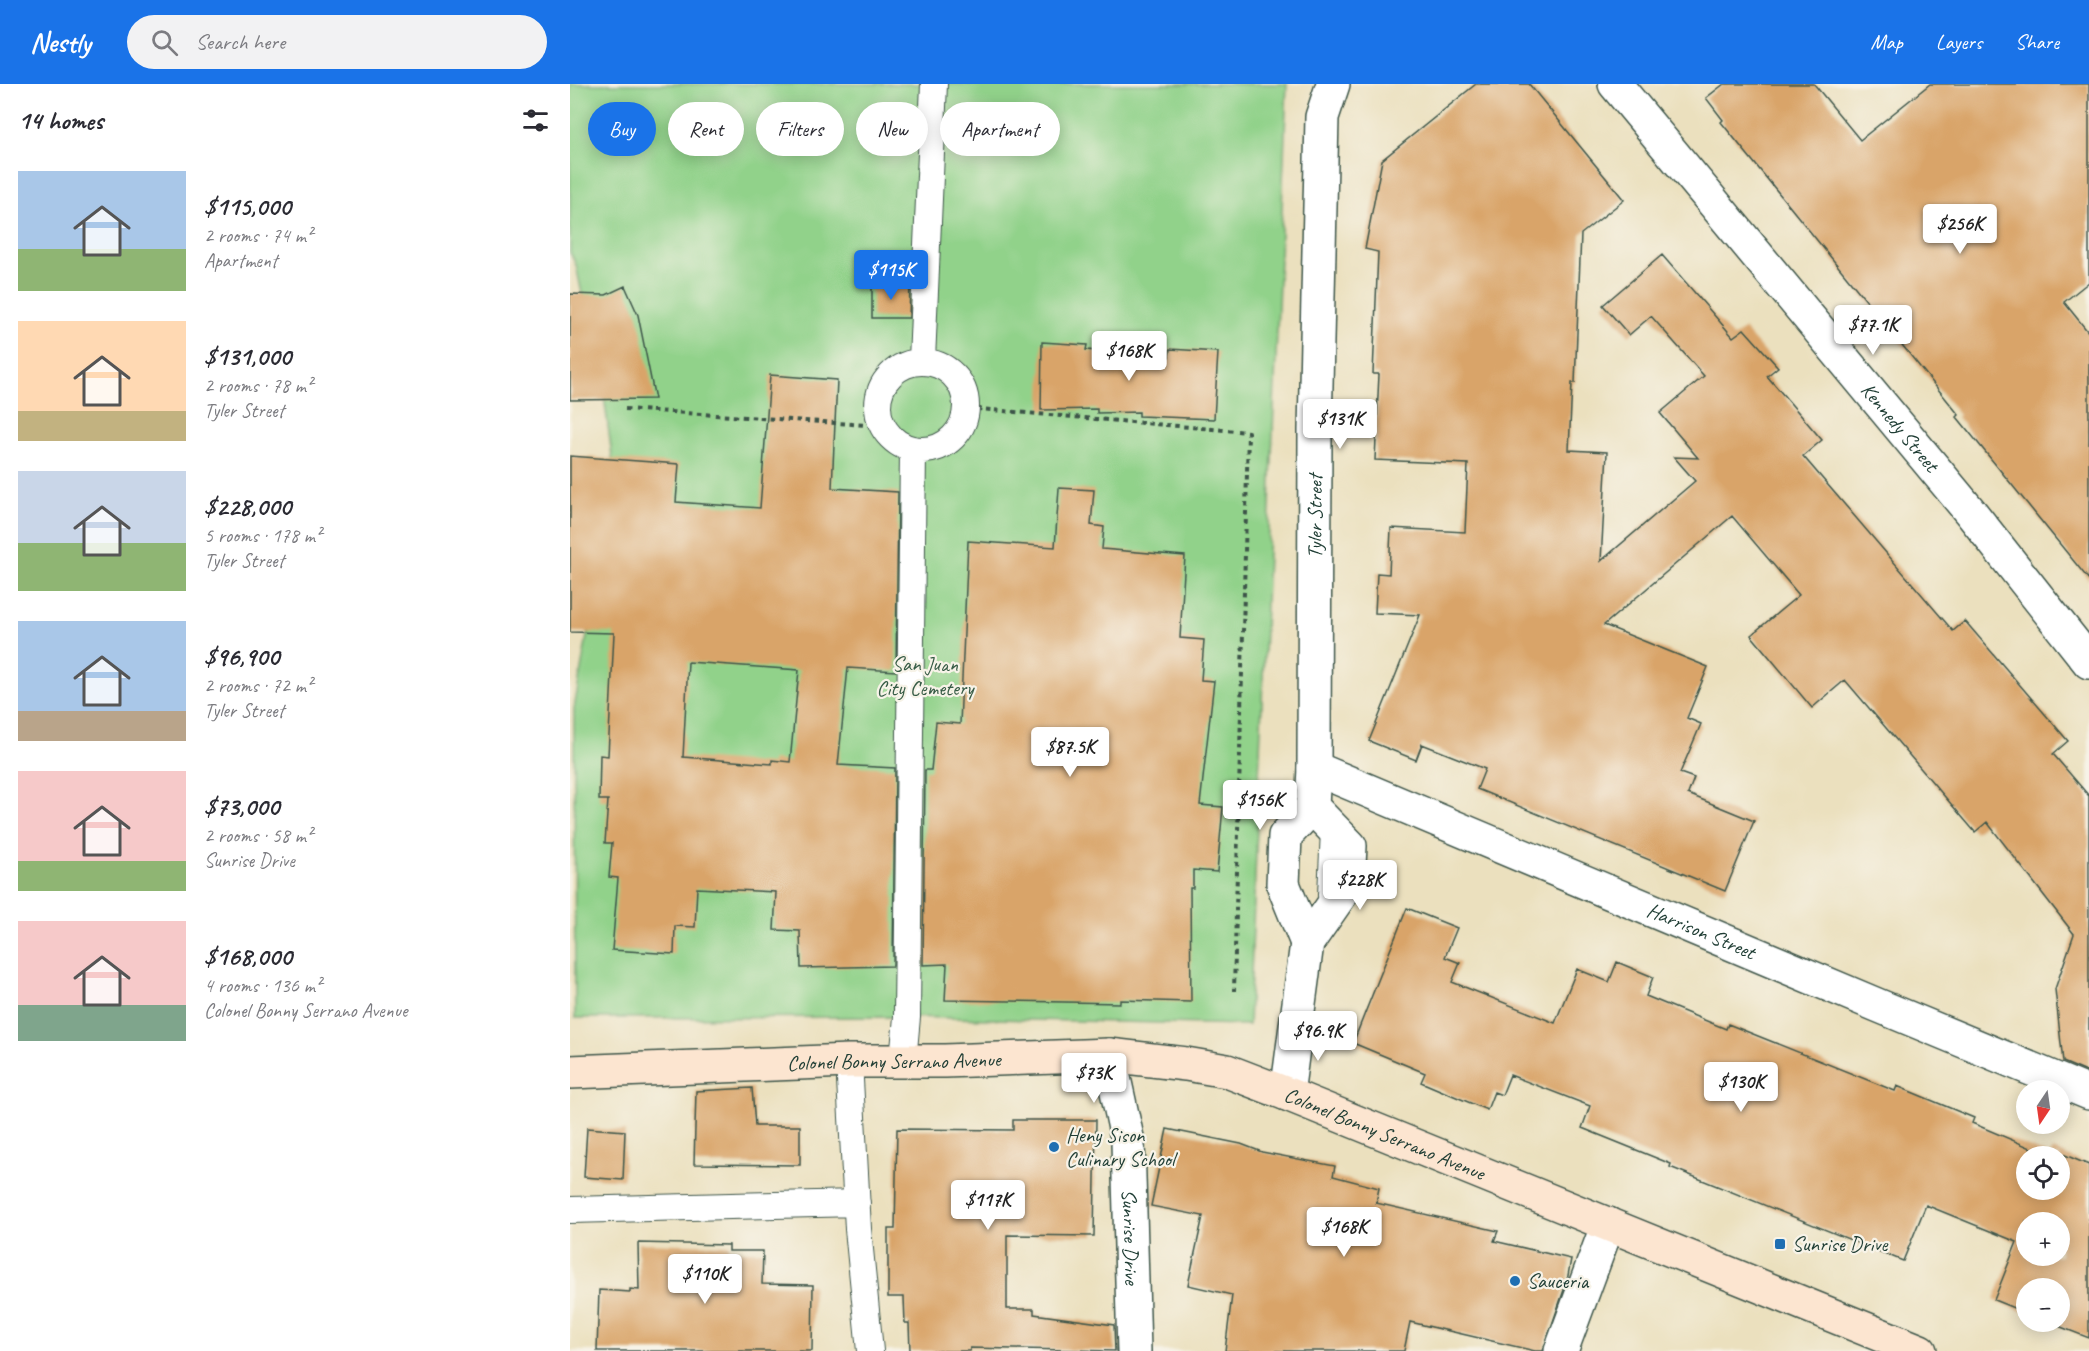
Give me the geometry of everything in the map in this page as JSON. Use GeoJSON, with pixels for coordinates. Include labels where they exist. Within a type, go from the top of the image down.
{"type":"FeatureCollection","features":[{"type":"Feature","properties":{"kind":"main road","name":"Colonel Bonny Serrano Avenue"},"geometry":{"type":"LineString","coordinates":[[570,1072],[849,1061],[1109,1055],[1227,1071],[1920,1351]]}},
{"type":"Feature","properties":{"kind":"street","name":"Tyler Street"},"geometry":{"type":"LineString","coordinates":[[1322,818],[1314,768],[1315,430],[1322,117],[1333,84]]}},
{"type":"Feature","properties":{"kind":"street","name":"Kennedy Street"},"geometry":{"type":"LineString","coordinates":[[1615,84],[1964,505],[2089,662]]}},
{"type":"Feature","properties":{"kind":"street","name":"Harrison Street"},"geometry":{"type":"LineString","coordinates":[[1314,768],[2089,1093]]}},
{"type":"Feature","properties":{"kind":"street"},"geometry":{"type":"LineString","coordinates":[[1287,1094],[1307,944],[1348,884],[1350,846],[1322,818],[1285,836],[1283,884],[1307,944]]}},
{"type":"Feature","properties":{"kind":"street","name":"Sunrise Drive"},"geometry":{"type":"LineString","coordinates":[[1109,1055],[1128,1142],[1134,1351]]}},
{"type":"Feature","properties":{"kind":"street"},"geometry":{"type":"LineString","coordinates":[[1562,1351],[1608,1224]]}},
{"type":"Feature","properties":{"kind":"lane"},"geometry":{"type":"LineString","coordinates":[[922,360],[934,84]]}},
{"type":"Feature","properties":{"kind":"lane"},"geometry":{"type":"LineString","coordinates":[[922,360],[946,367],[962,384],[968,408],[959,432],[939,448],[913,449],[895,441],[882,426],[877,404],[884,382],[900,366],[922,360]]}},
{"type":"Feature","properties":{"kind":"lane"},"geometry":{"type":"LineString","coordinates":[[903,1061],[907,1017],[913,449]]}},
{"type":"Feature","properties":{"kind":"lane"},"geometry":{"type":"LineString","coordinates":[[849,1061],[857,1203],[870,1351]]}},
{"type":"Feature","properties":{"kind":"lane"},"geometry":{"type":"LineString","coordinates":[[570,1210],[857,1203]]}},
{"type":"Feature","properties":{"kind":"path"},"geometry":{"type":"LineString","coordinates":[[968,408],[1248,432],[1234,991]]}},
{"type":"Feature","properties":{"kind":"path"},"geometry":{"type":"LineString","coordinates":[[625,409],[882,426]]}},
{"type":"Feature","properties":{"kind":"green space","name":"San Juan City Cemetery"},"geometry":{"type":"Polygon","coordinates":[[[570,84],[1287,84],[1249,1025],[907,1017],[575,1018],[574,709],[615,479],[605,403],[576,265],[570,252],[570,84]]]}},
{"type":"Feature","properties":{"kind":"building"},"geometry":{"type":"Polygon","coordinates":[[[1476,84],[1529,84],[1624,200],[1581,234],[1575,383],[1572,383],[1569,450],[1607,452],[1601,561],[1695,481],[1674,457],[1698,458],[1660,413],[1704,376],[1651,316],[1629,335],[1603,305],[1662,255],[1733,337],[1744,329],[1778,367],[1767,376],[1822,440],[1803,456],[1953,631],[1965,621],[2068,741],[2053,754],[2089,796],[2089,1073],[2063,1062],[2055,989],[2074,934],[1987,822],[1975,832],[1845,680],[1812,708],[1751,635],[1799,595],[1732,516],[1604,625],[1708,667],[1687,718],[1701,724],[1680,773],[1694,778],[1688,794],[1754,821],[1725,891],[1477,789],[1485,769],[1422,744],[1416,760],[1369,741],[1420,615],[1375,613],[1377,573],[1389,574],[1391,528],[1465,532],[1468,464],[1375,460],[1379,374],[1373,374],[1378,252],[1365,249],[1382,160],[1476,84]]]}},
{"type":"Feature","properties":{"kind":"building"},"geometry":{"type":"Polygon","coordinates":[[[1724,84],[1814,84],[1860,140],[1930,84],[2089,84],[2089,282],[2064,302],[2089,333],[2089,580],[1957,417],[1959,415],[1721,122],[1723,120],[1706,98],[1724,84]]]}},
{"type":"Feature","properties":{"kind":"building"},"geometry":{"type":"Polygon","coordinates":[[[872,284],[910,284],[909,318],[872,318],[872,284]]]}},
{"type":"Feature","properties":{"kind":"building"},"geometry":{"type":"Polygon","coordinates":[[[625,286],[638,315],[655,399],[570,400],[570,294],[606,295],[625,286]]]}},
{"type":"Feature","properties":{"kind":"building"},"geometry":{"type":"Polygon","coordinates":[[[1042,342],[1087,345],[1086,350],[1169,357],[1170,349],[1218,352],[1214,419],[1139,416],[1139,412],[1097,413],[1097,409],[1041,410],[1042,342]]]}},
{"type":"Feature","properties":{"kind":"building"},"geometry":{"type":"Polygon","coordinates":[[[770,375],[837,380],[832,488],[898,492],[896,671],[848,668],[838,765],[895,768],[893,966],[801,968],[800,931],[774,930],[776,892],[697,888],[695,927],[675,926],[674,954],[612,950],[618,878],[609,877],[612,843],[605,843],[608,800],[599,800],[600,755],[608,756],[614,633],[570,632],[570,456],[679,464],[676,502],[760,508],[770,375]],[[688,662],[683,757],[772,764],[772,760],[790,762],[799,670],[688,662]]]}},
{"type":"Feature","properties":{"kind":"building"},"geometry":{"type":"Polygon","coordinates":[[[1059,488],[1094,490],[1091,525],[1104,527],[1102,549],[1185,556],[1180,638],[1204,640],[1201,680],[1214,681],[1200,805],[1223,807],[1217,872],[1193,870],[1193,888],[1190,888],[1191,1002],[945,1000],[947,964],[923,965],[925,770],[931,770],[936,722],[960,724],[968,541],[1055,547],[1059,488]]]}},
{"type":"Feature","properties":{"kind":"building"},"geometry":{"type":"Polygon","coordinates":[[[1407,908],[1457,928],[1445,957],[1460,963],[1452,982],[1555,1023],[1577,969],[1609,982],[1617,962],[1653,977],[1646,996],[1726,1029],[1728,1024],[1895,1091],[1897,1086],[1974,1118],[1972,1123],[2026,1146],[2016,1146],[2016,1200],[2070,1200],[2070,1157],[2089,1165],[2089,1338],[2070,1331],[2070,1278],[2016,1278],[2016,1309],[1994,1300],[2016,1245],[2016,1266],[2070,1266],[2070,1212],[2016,1212],[2016,1242],[1926,1205],[1903,1261],[1670,1167],[1671,1164],[1582,1128],[1590,1106],[1510,1075],[1502,1095],[1494,1092],[1487,1110],[1421,1082],[1425,1073],[1353,1043],[1407,908]]]}},
{"type":"Feature","properties":{"kind":"building"},"geometry":{"type":"Polygon","coordinates":[[[752,1088],[755,1126],[800,1126],[800,1165],[694,1164],[696,1091],[752,1088]]]}},
{"type":"Feature","properties":{"kind":"building"},"geometry":{"type":"Polygon","coordinates":[[[1013,1120],[1096,1120],[1094,1236],[1007,1235],[1007,1309],[1034,1309],[1034,1314],[1114,1325],[1115,1351],[970,1348],[970,1351],[910,1351],[909,1323],[905,1323],[904,1297],[888,1297],[888,1229],[895,1229],[897,1129],[1013,1130],[1013,1120]]]}},
{"type":"Feature","properties":{"kind":"building"},"geometry":{"type":"Polygon","coordinates":[[[587,1128],[625,1131],[623,1180],[584,1177],[587,1128]]]}},
{"type":"Feature","properties":{"kind":"building"},"geometry":{"type":"Polygon","coordinates":[[[1167,1129],[1241,1144],[1262,1152],[1335,1166],[1333,1176],[1379,1188],[1376,1203],[1498,1231],[1494,1241],[1571,1259],[1567,1281],[1543,1351],[1410,1322],[1404,1351],[1225,1351],[1232,1295],[1188,1285],[1203,1216],[1151,1206],[1167,1129]]]}},
{"type":"Feature","properties":{"kind":"building"},"geometry":{"type":"Polygon","coordinates":[[[638,1243],[729,1245],[729,1251],[763,1251],[762,1284],[813,1285],[812,1351],[597,1351],[599,1290],[630,1292],[630,1289],[639,1290],[638,1243]]]}},
{"type":"Feature","properties":{"kind":"place","name":"Heny Sison Culinary School"},"geometry":{"type":"Point","coordinates":[1054,1147]}},
{"type":"Feature","properties":{"kind":"place","name":"Sunrise Drive"},"geometry":{"type":"Point","coordinates":[1780,1244]}},
{"type":"Feature","properties":{"kind":"place","name":"Sauceria"},"geometry":{"type":"Point","coordinates":[1515,1281]}}]}
